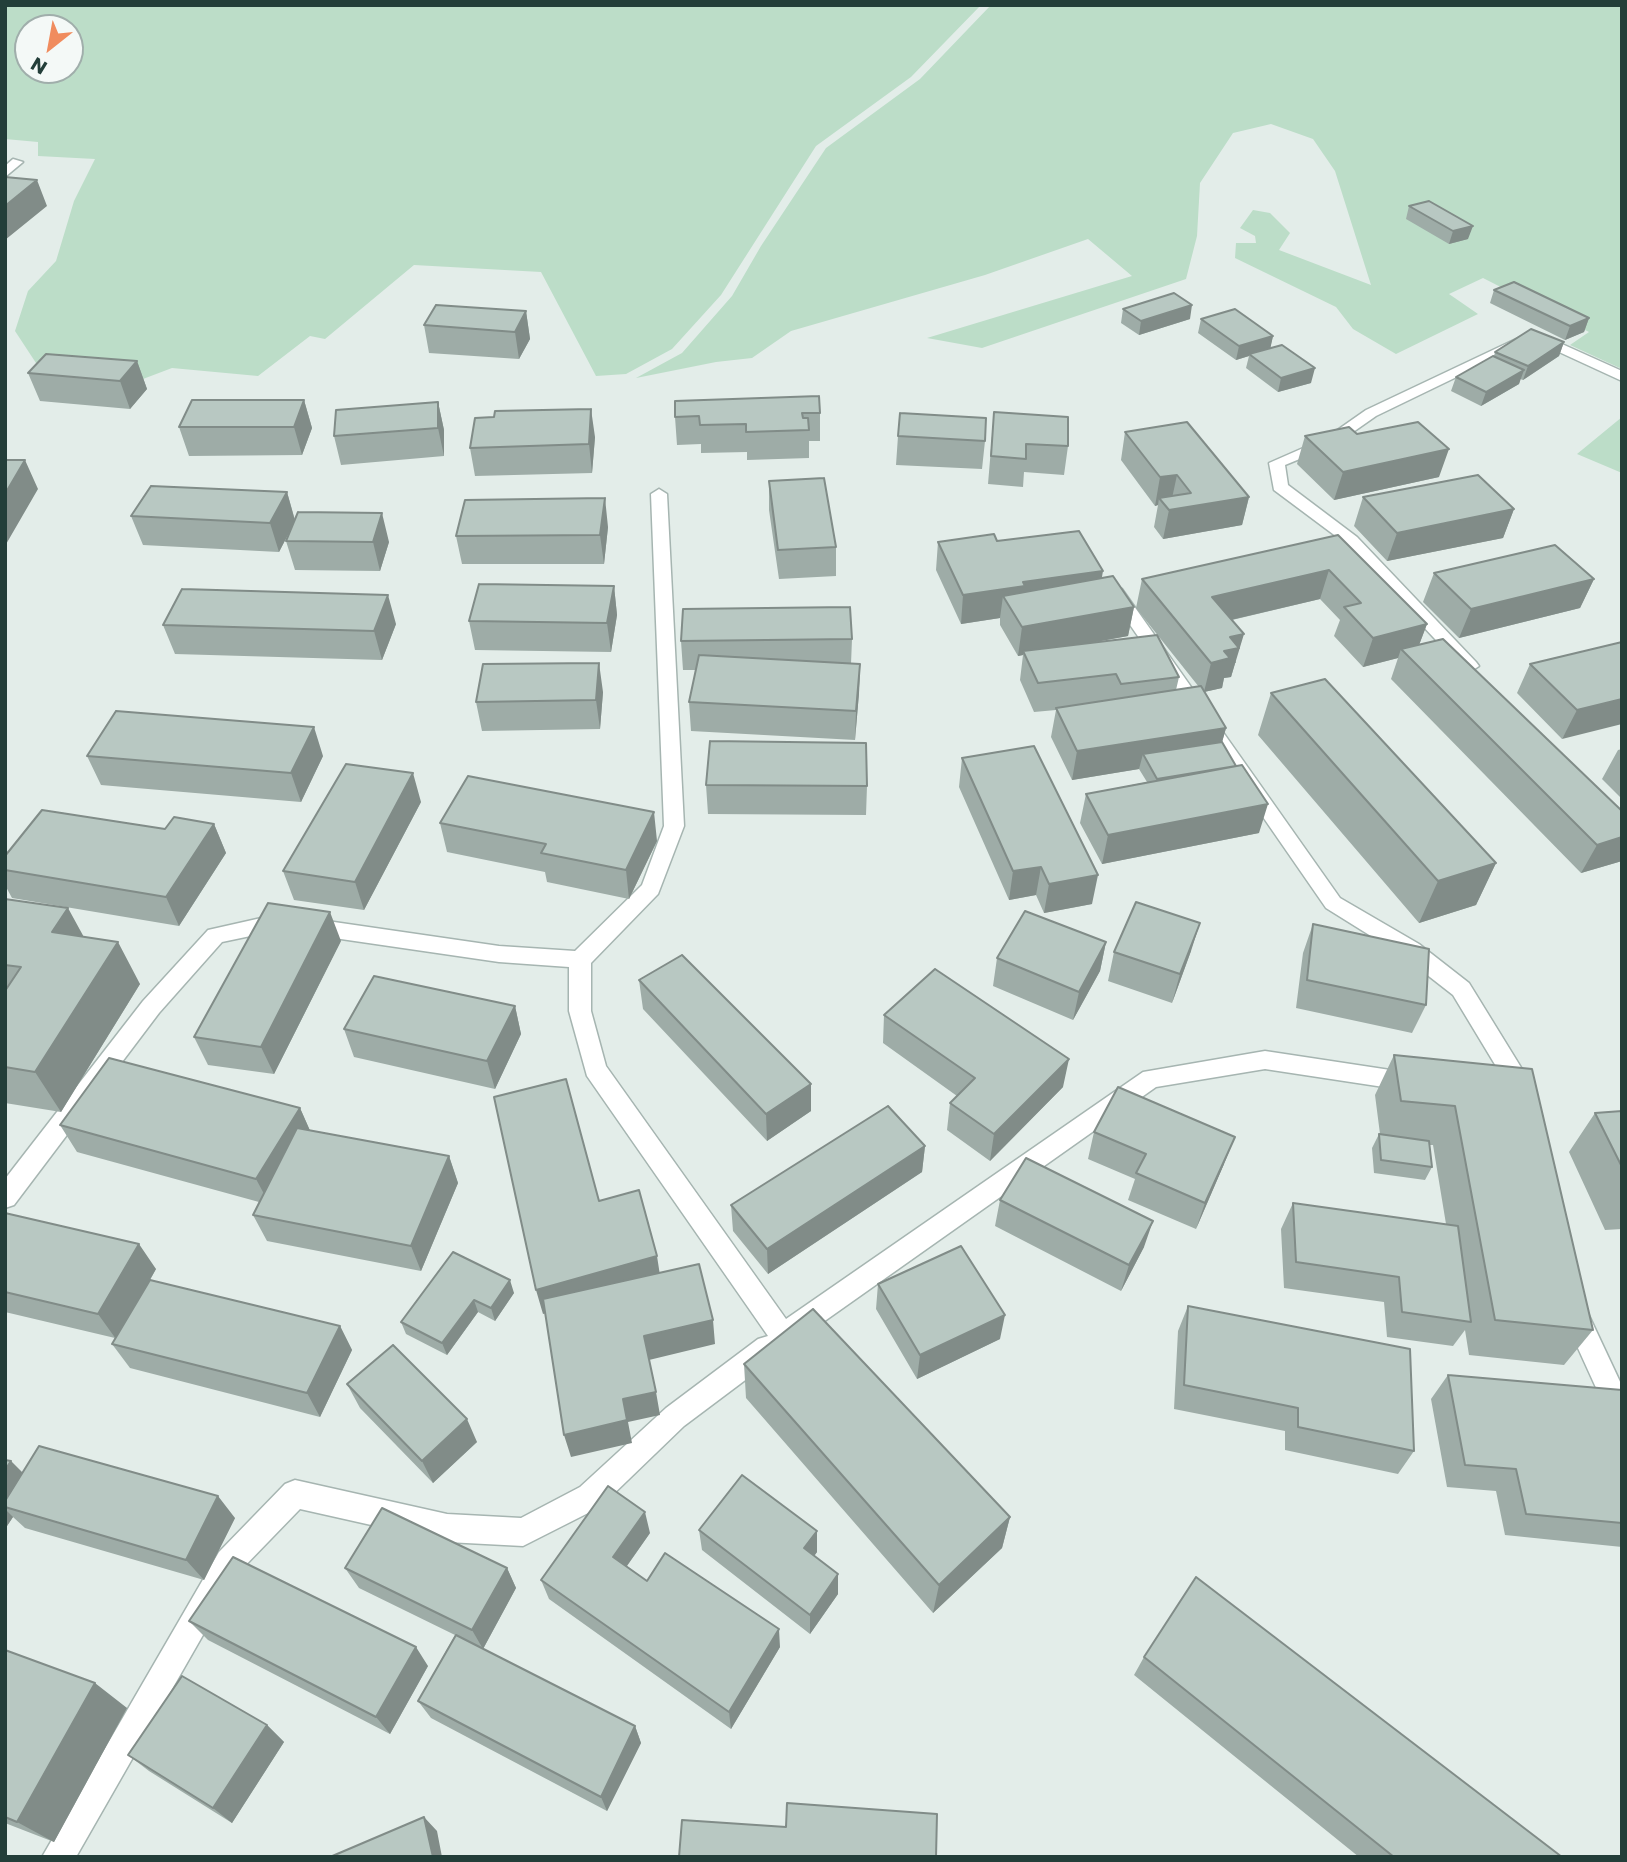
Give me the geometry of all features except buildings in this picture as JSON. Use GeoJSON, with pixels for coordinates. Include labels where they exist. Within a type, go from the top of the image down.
{"type":"FeatureCollection","features":[{"type":"Feature","properties":{"kind":"street"},"geometry":{"type":"LineString","coordinates":[[5,173],[16,162]]}},
{"type":"Feature","properties":{"kind":"street"},"geometry":{"type":"LineString","coordinates":[[1482,679],[1351,540],[1280,486],[1277,463],[1331,442],[1371,413],[1533,335],[1622,377]]}},
{"type":"Feature","properties":{"kind":"street"},"geometry":{"type":"LineString","coordinates":[[659,494],[674,827],[651,889],[580,960],[580,1011],[596,1069],[783,1336]]}},
{"type":"Feature","properties":{"kind":"street"},"geometry":{"type":"LineString","coordinates":[[1111,587],[1333,903],[1411,950],[1461,989],[1526,1101],[1498,1091]]}},
{"type":"Feature","properties":{"kind":"street"},"geometry":{"type":"LineString","coordinates":[[5,1198],[151,1007],[215,936],[278,922],[499,954],[580,960]]}},
{"type":"Feature","properties":{"kind":"street"},"geometry":{"type":"LineString","coordinates":[[58,1857],[229,1562],[295,1494],[447,1528],[523,1532],[590,1497],[675,1417],[783,1336],[1151,1079],[1265,1060],[1430,1085]]}},
{"type":"Feature","properties":{"kind":"street"},"geometry":{"type":"LineString","coordinates":[[1568,1283],[1577,1323],[1622,1416]]}},
{"type":"Feature","properties":{"kind":"green space"},"geometry":{"type":"Polygon","coordinates":[[[5,5],[981,5],[911,77],[816,146],[721,295],[672,349],[626,374],[596,376],[541,272],[414,265],[325,339],[310,336],[258,376],[172,368],[143,379],[60,371],[36,363],[15,331],[28,291],[56,261],[74,201],[95,159],[38,156],[38,142],[5,139],[5,5]]]}},
{"type":"Feature","properties":{"kind":"green space"},"geometry":{"type":"Polygon","coordinates":[[[991,5],[1622,5],[1622,369],[1570,345],[1589,332],[1483,278],[1449,294],[1478,314],[1396,354],[1353,329],[1336,307],[1235,258],[1236,243],[1256,243],[1255,236],[1240,228],[1253,210],[1270,213],[1290,233],[1279,250],[1371,285],[1335,171],[1313,139],[1271,124],[1233,133],[1200,183],[1197,236],[1186,279],[982,348],[927,338],[1132,276],[1088,239],[985,275],[791,331],[752,358],[716,362],[636,378],[682,353],[732,296],[761,246],[826,148],[920,79],[991,5]]]}},
{"type":"Feature","properties":{"kind":"green space"},"geometry":{"type":"Polygon","coordinates":[[[1622,417],[1622,473],[1577,454],[1622,417]]]}}]}
